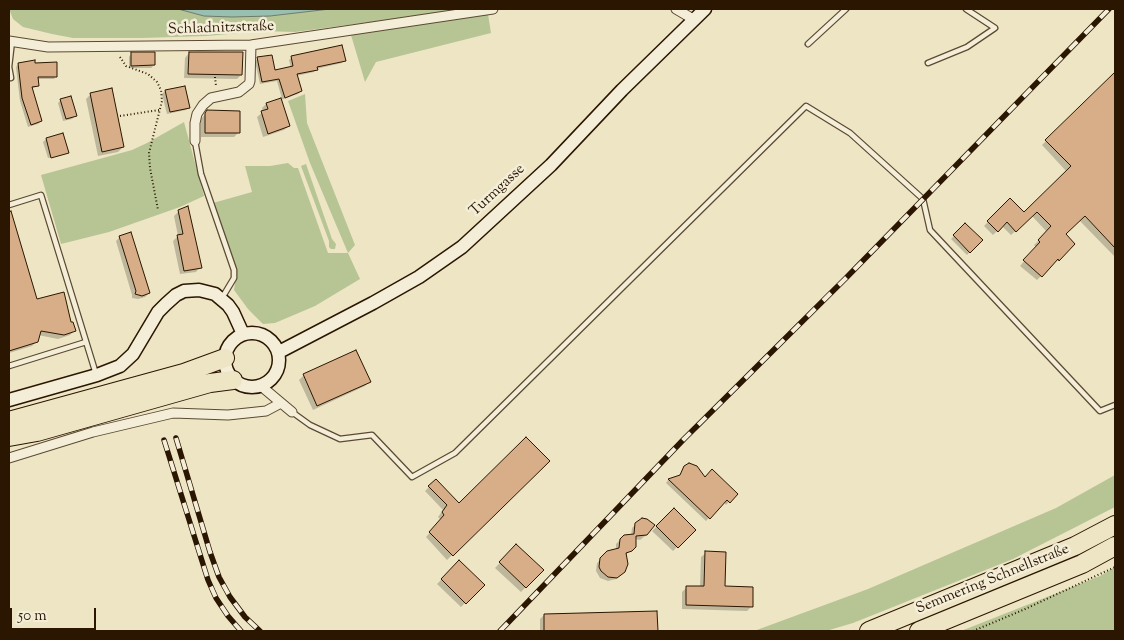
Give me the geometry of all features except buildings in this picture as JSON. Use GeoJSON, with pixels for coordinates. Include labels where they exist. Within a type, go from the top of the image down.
{"type":"FeatureCollection","features":[{"type":"Feature","properties":{"kind":"highway"},"geometry":{"type":"LineString","coordinates":[[9,421],[184,373],[225,358]]}},
{"type":"Feature","properties":{"kind":"highway"},"geometry":{"type":"LineString","coordinates":[[9,443],[37,432],[210,383],[233,380]]}},
{"type":"Feature","properties":{"kind":"highway"},"geometry":{"type":"LineString","coordinates":[[9,437],[37,432]]}},
{"type":"Feature","properties":{"kind":"highway","name":"Semmering Schnellstraße"},"geometry":{"type":"LineString","coordinates":[[869,631],[1076,546],[1115,525]]}},
{"type":"Feature","properties":{"kind":"highway","name":"Semmering Schnellstraße"},"geometry":{"type":"LineString","coordinates":[[919,631],[1082,564],[1115,546]]}},
{"type":"Feature","properties":{"kind":"main road","name":"Turmgasse"},"geometry":{"type":"LineString","coordinates":[[279,352],[373,304],[419,277],[462,247],[551,164],[705,9]]}},
{"type":"Feature","properties":{"kind":"main road"},"geometry":{"type":"LineString","coordinates":[[9,400],[111,371],[127,361],[158,312],[176,295],[184,291],[199,290],[215,294],[222,299],[233,312],[243,334]]}},
{"type":"Feature","properties":{"kind":"main road"},"geometry":{"type":"LineString","coordinates":[[254,333],[266,336],[279,352],[280,362],[277,372],[271,380],[261,386],[251,388],[241,385],[233,380],[226,370],[225,358],[227,348],[234,339],[243,334],[254,333]]}},
{"type":"Feature","properties":{"kind":"street","name":"Schladnitzstraße"},"geometry":{"type":"LineString","coordinates":[[10,41],[48,47],[251,45],[493,9]]}},
{"type":"Feature","properties":{"kind":"street"},"geometry":{"type":"LineString","coordinates":[[676,9],[693,19]]}},
{"type":"Feature","properties":{"kind":"street"},"geometry":{"type":"LineString","coordinates":[[195,141],[197,114],[203,105],[211,98],[239,92],[249,84],[251,45]]}},
{"type":"Feature","properties":{"kind":"street"},"geometry":{"type":"LineString","coordinates":[[261,386],[292,412]]}},
{"type":"Feature","properties":{"kind":"street"},"geometry":{"type":"LineString","coordinates":[[9,458],[93,432],[173,413],[228,415],[266,411],[282,403]]}},
{"type":"Feature","properties":{"kind":"lane"},"geometry":{"type":"LineString","coordinates":[[808,44],[846,9]]}},
{"type":"Feature","properties":{"kind":"lane"},"geometry":{"type":"LineString","coordinates":[[928,63],[967,47],[995,28],[966,9]]}},
{"type":"Feature","properties":{"kind":"lane"},"geometry":{"type":"LineString","coordinates":[[10,41],[11,78]]}},
{"type":"Feature","properties":{"kind":"lane"},"geometry":{"type":"LineString","coordinates":[[292,412],[310,425],[340,440],[372,435],[412,477],[455,453],[806,106],[850,133],[923,199],[930,230],[1100,411],[1115,405]]}},
{"type":"Feature","properties":{"kind":"lane"},"geometry":{"type":"LineString","coordinates":[[195,141],[200,174],[234,270],[234,278],[222,299]]}},
{"type":"Feature","properties":{"kind":"lane"},"geometry":{"type":"LineString","coordinates":[[9,205],[42,195],[97,375]]}},
{"type":"Feature","properties":{"kind":"lane"},"geometry":{"type":"LineString","coordinates":[[9,366],[86,342]]}},
{"type":"Feature","properties":{"kind":"path"},"geometry":{"type":"LineString","coordinates":[[119,46],[120,59],[126,66],[148,74],[157,82],[160,90],[162,101],[148,153],[158,210]]}},
{"type":"Feature","properties":{"kind":"path"},"geometry":{"type":"LineString","coordinates":[[120,116],[160,110]]}},
{"type":"Feature","properties":{"kind":"path"},"geometry":{"type":"LineString","coordinates":[[973,631],[1024,610],[1115,567]]}},
{"type":"Feature","properties":{"kind":"shaded area"},"geometry":{"type":"Polygon","coordinates":[[[9,9],[178,9],[204,16],[270,16],[330,9],[460,9],[295,32],[261,31],[207,36],[73,38],[23,27],[13,19],[9,9]]]}},
{"type":"Feature","properties":{"kind":"shaded area"},"geometry":{"type":"Polygon","coordinates":[[[178,9],[330,9],[270,16],[232,17],[204,16],[178,9]]]}},
{"type":"Feature","properties":{"kind":"shaded area"},"geometry":{"type":"Polygon","coordinates":[[[488,14],[491,33],[376,62],[365,82],[351,35],[488,14]]]}},
{"type":"Feature","properties":{"kind":"shaded area"},"geometry":{"type":"Polygon","coordinates":[[[305,94],[307,123],[355,245],[348,253],[310,163],[288,101],[305,94]]]}},
{"type":"Feature","properties":{"kind":"shaded area"},"geometry":{"type":"Polygon","coordinates":[[[184,122],[204,196],[180,207],[109,232],[61,244],[41,175],[132,150],[184,122]]]}},
{"type":"Feature","properties":{"kind":"shaded area"},"geometry":{"type":"Polygon","coordinates":[[[288,163],[294,168],[298,168],[328,253],[348,253],[360,279],[315,306],[275,323],[263,324],[248,309],[234,290],[237,270],[213,203],[252,192],[245,166],[270,166],[288,163]]]}},
{"type":"Feature","properties":{"kind":"shaded area"},"geometry":{"type":"Polygon","coordinates":[[[306,164],[332,239],[336,244],[335,249],[329,247],[329,241],[301,166],[306,164]]]}},
{"type":"Feature","properties":{"kind":"shaded area"},"geometry":{"type":"Polygon","coordinates":[[[1115,475],[1115,507],[1013,559],[853,623],[826,631],[754,631],[868,589],[1056,508],[1115,475]]]}},
{"type":"Feature","properties":{"kind":"shaded area"},"geometry":{"type":"Polygon","coordinates":[[[1115,567],[1115,631],[961,631],[1100,576],[1115,567]]]}},
{"type":"Feature","properties":{"kind":"railway"},"geometry":{"type":"LineString","coordinates":[[500,631],[684,439],[846,278],[1109,9]]}},
{"type":"Feature","properties":{"kind":"railway"},"geometry":{"type":"LineString","coordinates":[[176,438],[219,577],[230,597],[245,617],[260,631]]}},
{"type":"Feature","properties":{"kind":"railway"},"geometry":{"type":"LineString","coordinates":[[164,440],[208,580],[216,598],[241,631]]}}]}
